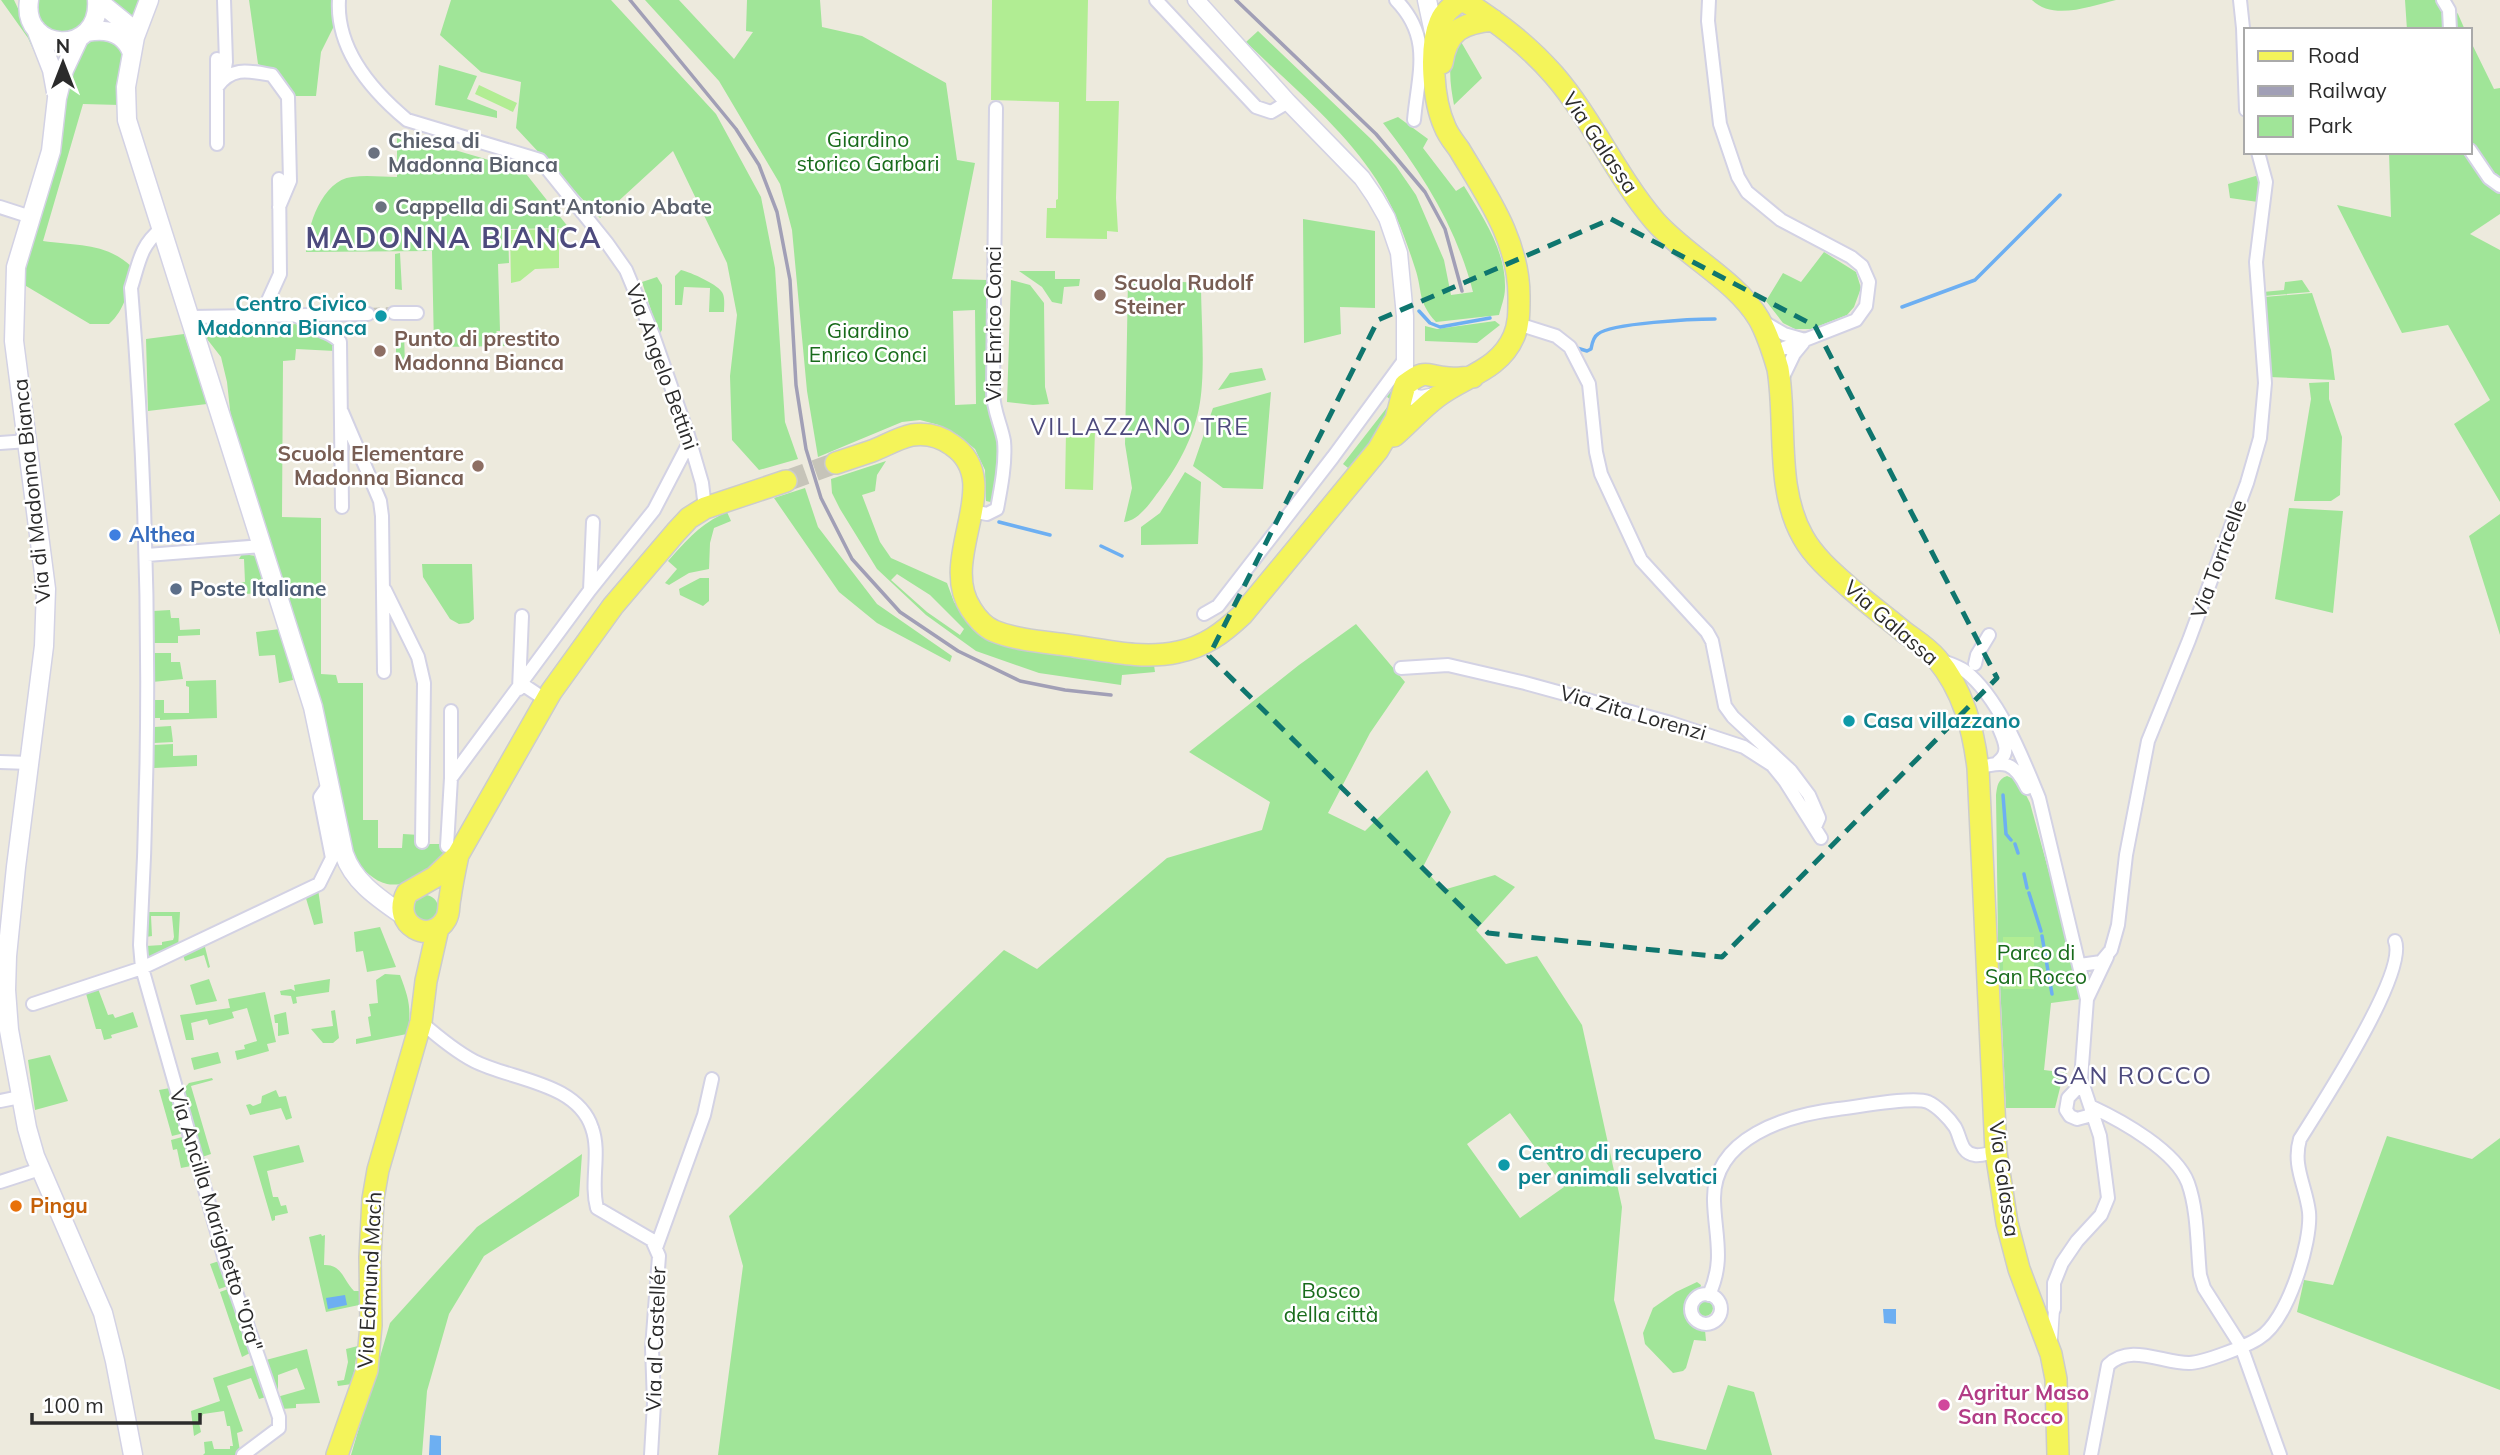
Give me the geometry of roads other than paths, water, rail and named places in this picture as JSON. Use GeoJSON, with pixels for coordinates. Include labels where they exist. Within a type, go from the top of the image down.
{"type":"FeatureCollection","features":[{"type":"Feature","properties":{"kind":"main road","name":"Via di Madonna Bianca"},"geometry":{"type":"LineString","coordinates":[[97,0],[96,18],[83,35],[64,70],[57,98],[51,151],[16,267],[14,341],[47,589],[44,646],[7,956],[9,1030],[27,1128],[40,1169],[103,1313],[115,1361],[132,1455]]}},
{"type":"Feature","properties":{"kind":"main road"},"geometry":{"type":"LineString","coordinates":[[97,0],[129,26],[134,45]]}},
{"type":"Feature","properties":{"kind":"main road"},"geometry":{"type":"LineString","coordinates":[[149,0],[134,45],[126,87],[127,120],[313,707],[349,868],[369,890],[423,931],[438,928],[447,917],[453,850]]}},
{"type":"Feature","properties":{"kind":"main road"},"geometry":{"type":"LineString","coordinates":[[1427,0],[1436,39]]}},
{"type":"Feature","properties":{"kind":"main road"},"geometry":{"type":"LineString","coordinates":[[836,463],[902,438],[923,434],[955,447],[970,464],[974,476],[974,496],[960,570],[965,598],[980,620],[993,630],[1033,640],[1142,655],[1162,655],[1199,646],[1219,636],[1242,615],[1378,450],[1438,395],[1487,369],[1506,351],[1518,324],[1518,275],[1508,235],[1444,126],[1438,104],[1434,72],[1440,22],[1444,13],[1463,0]]}},
{"type":"Feature","properties":{"kind":"main road"},"geometry":{"type":"LineString","coordinates":[[1460,151],[1446,104],[1442,64],[1446,46],[1456,30],[1463,0]]}},
{"type":"Feature","properties":{"kind":"main road","name":"Via Galassa"},"geometry":{"type":"LineString","coordinates":[[1463,0],[1518,38],[1555,76],[1656,223],[1743,299],[1759,319],[1773,352],[1780,384],[1789,499],[1803,539],[1814,554],[1842,581],[1937,659],[1965,707],[1988,765],[1996,1152],[2007,1223],[2019,1269],[2051,1354],[2056,1379],[2058,1455]]}},
{"type":"Feature","properties":{"kind":"main road","name":"Via di Madonna Bianca"},"geometry":{"type":"LineString","coordinates":[[28,11],[52,70],[57,98]]}},
{"type":"Feature","properties":{"kind":"main road"},"geometry":{"type":"LineString","coordinates":[[28,11],[51,40],[60,42],[110,31],[130,46],[134,45]]}},
{"type":"Feature","properties":{"kind":"main road"},"geometry":{"type":"LineString","coordinates":[[1456,30],[1493,20]]}},
{"type":"Feature","properties":{"kind":"main road"},"geometry":{"type":"LineString","coordinates":[[1378,450],[1396,419],[1405,384],[1430,373],[1448,378],[1473,377]]}},
{"type":"Feature","properties":{"kind":"main road"},"geometry":{"type":"LineString","coordinates":[[369,890],[399,892],[419,886],[435,877],[583,645],[612,607],[689,519],[705,508],[786,481]]}},
{"type":"Feature","properties":{"kind":"main road"},"geometry":{"type":"LineString","coordinates":[[410,923],[403,901],[419,886],[437,887],[449,903]]}},
{"type":"Feature","properties":{"kind":"main road","name":"Via Edmund Mach"},"geometry":{"type":"LineString","coordinates":[[410,923],[426,981]]}},
{"type":"Feature","properties":{"kind":"main road","name":"Via Edmund Mach"},"geometry":{"type":"LineString","coordinates":[[337,1455],[359,1395],[370,1348],[370,1226],[378,1170],[421,1022],[426,981],[438,928]]}},
{"type":"Feature","properties":{"kind":"street"},"geometry":{"type":"LineString","coordinates":[[220,83],[226,62],[224,0]]}},
{"type":"Feature","properties":{"kind":"street","name":"Via Angelo Bettini"},"geometry":{"type":"LineString","coordinates":[[339,0],[342,28],[355,64],[389,105],[407,120],[540,160],[607,243],[626,270],[640,300],[690,441],[702,483],[705,508]]}},
{"type":"Feature","properties":{"kind":"street"},"geometry":{"type":"LineString","coordinates":[[1156,0],[1256,107],[1271,112],[1288,102]]}},
{"type":"Feature","properties":{"kind":"street"},"geometry":{"type":"LineString","coordinates":[[1196,0],[1288,102],[1362,178],[1387,218],[1397,244],[1403,273],[1405,384],[1413,397],[1420,399],[1438,395]]}},
{"type":"Feature","properties":{"kind":"street"},"geometry":{"type":"LineString","coordinates":[[1396,0],[1418,30],[1420,43],[1420,70],[1413,120]]}},
{"type":"Feature","properties":{"kind":"street"},"geometry":{"type":"LineString","coordinates":[[1709,0],[1708,21],[1720,124],[1738,177],[1747,192],[1768,210],[1800,231],[1851,257],[1867,273],[1868,297],[1861,316],[1849,324],[1773,352]]}},
{"type":"Feature","properties":{"kind":"street"},"geometry":{"type":"LineString","coordinates":[[2240,0],[2244,55]]}},
{"type":"Feature","properties":{"kind":"street"},"geometry":{"type":"LineString","coordinates":[[2443,0],[2449,10],[2450,28]]}},
{"type":"Feature","properties":{"kind":"street"},"geometry":{"type":"LineString","coordinates":[[216,59],[220,83],[217,144]]}},
{"type":"Feature","properties":{"kind":"street"},"geometry":{"type":"LineString","coordinates":[[220,83],[232,73],[243,69],[272,75],[288,97],[290,181],[279,207]]}},
{"type":"Feature","properties":{"kind":"street","name":"Via Enrico Conci"},"geometry":{"type":"LineString","coordinates":[[971,511],[987,514],[997,509],[1002,485],[1004,442],[994,411],[993,392],[996,108]]}},
{"type":"Feature","properties":{"kind":"street"},"geometry":{"type":"LineString","coordinates":[[2472,153],[2489,178],[2500,186]]}},
{"type":"Feature","properties":{"kind":"street","name":"Via Torricelle"},"geometry":{"type":"LineString","coordinates":[[2087,999],[2107,957],[2118,925],[2126,855],[2148,741],[2189,640],[2250,474],[2260,438],[2265,383],[2256,262],[2266,182],[2259,154]]}},
{"type":"Feature","properties":{"kind":"street"},"geometry":{"type":"LineString","coordinates":[[261,316],[280,274],[279,179]]}},
{"type":"Feature","properties":{"kind":"street"},"geometry":{"type":"LineString","coordinates":[[4,208],[31,217]]}},
{"type":"Feature","properties":{"kind":"street","name":"Via Ancilla Marighetto \"Ora\""},"geometry":{"type":"LineString","coordinates":[[161,229],[149,239],[142,252],[131,288],[147,555],[147,760],[140,945],[142,968],[225,1260],[279,1416],[279,1428],[243,1455]]}},
{"type":"Feature","properties":{"kind":"street"},"geometry":{"type":"LineString","coordinates":[[394,313],[417,313]]}},
{"type":"Feature","properties":{"kind":"street"},"geometry":{"type":"LineString","coordinates":[[190,317],[368,314]]}},
{"type":"Feature","properties":{"kind":"street"},"geometry":{"type":"LineString","coordinates":[[295,315],[332,334],[340,342],[342,507]]}},
{"type":"Feature","properties":{"kind":"street"},"geometry":{"type":"LineString","coordinates":[[1759,319],[1784,334],[1806,340]]}},
{"type":"Feature","properties":{"kind":"street","name":"Via Zita Lorenzi"},"geometry":{"type":"LineString","coordinates":[[1401,668],[1448,665],[1525,682],[1671,723],[1744,747],[1772,765],[1798,799],[1818,832],[1819,818],[1803,787],[1782,762],[1732,718],[1725,706],[1715,648],[1707,632],[1641,560],[1601,474],[1595,452],[1589,384],[1570,347],[1556,336],[1518,324]]}},
{"type":"Feature","properties":{"kind":"street"},"geometry":{"type":"LineString","coordinates":[[1780,384],[1794,354],[1806,340]]}},
{"type":"Feature","properties":{"kind":"street"},"geometry":{"type":"LineString","coordinates":[[1405,354],[1430,373]]}},
{"type":"Feature","properties":{"kind":"street"},"geometry":{"type":"LineString","coordinates":[[1204,614],[1218,606],[1405,354]]}},
{"type":"Feature","properties":{"kind":"street"},"geometry":{"type":"LineString","coordinates":[[342,412],[380,501],[384,672]]}},
{"type":"Feature","properties":{"kind":"street"},"geometry":{"type":"LineString","coordinates":[[0,443],[28,441]]}},
{"type":"Feature","properties":{"kind":"street"},"geometry":{"type":"LineString","coordinates":[[451,778],[590,590],[654,510],[690,441]]}},
{"type":"Feature","properties":{"kind":"street"},"geometry":{"type":"LineString","coordinates":[[590,590],[593,522]]}},
{"type":"Feature","properties":{"kind":"street"},"geometry":{"type":"LineString","coordinates":[[1269,540],[1290,556]]}},
{"type":"Feature","properties":{"kind":"street"},"geometry":{"type":"LineString","coordinates":[[147,555],[261,546]]}},
{"type":"Feature","properties":{"kind":"street"},"geometry":{"type":"LineString","coordinates":[[383,587],[418,657],[424,683],[422,842]]}},
{"type":"Feature","properties":{"kind":"street"},"geometry":{"type":"LineString","coordinates":[[520,687],[522,616]]}},
{"type":"Feature","properties":{"kind":"street"},"geometry":{"type":"LineString","coordinates":[[1989,635],[1977,655],[1975,666],[2039,798],[2080,965],[2087,999],[2082,1083],[2101,1136],[2108,1198],[2101,1214],[2062,1263],[2054,1283],[2051,1354]]}},
{"type":"Feature","properties":{"kind":"street"},"geometry":{"type":"LineString","coordinates":[[1937,659],[1975,666]]}},
{"type":"Feature","properties":{"kind":"street"},"geometry":{"type":"LineString","coordinates":[[520,687],[547,699]]}},
{"type":"Feature","properties":{"kind":"street"},"geometry":{"type":"LineString","coordinates":[[1988,765],[2004,755],[2006,744],[1993,716],[1992,701]]}},
{"type":"Feature","properties":{"kind":"street"},"geometry":{"type":"LineString","coordinates":[[451,711],[453,850]]}},
{"type":"Feature","properties":{"kind":"street"},"geometry":{"type":"LineString","coordinates":[[0,762],[30,763]]}},
{"type":"Feature","properties":{"kind":"street"},"geometry":{"type":"LineString","coordinates":[[1988,765],[2007,764],[2018,772],[2046,828]]}},
{"type":"Feature","properties":{"kind":"street"},"geometry":{"type":"LineString","coordinates":[[33,1004],[142,968],[319,884],[332,858],[320,797],[330,783]]}},
{"type":"Feature","properties":{"kind":"street"},"geometry":{"type":"LineString","coordinates":[[2091,1455],[2108,1365],[2117,1356],[2127,1354],[2190,1363],[2241,1346],[2261,1337],[2270,1329],[2287,1300],[2309,1224],[2308,1205],[2296,1163],[2300,1139],[2377,1010],[2396,952],[2395,940]]}},
{"type":"Feature","properties":{"kind":"street"},"geometry":{"type":"LineString","coordinates":[[2080,965],[2101,962],[2107,957]]}},
{"type":"Feature","properties":{"kind":"street","name":"Via al Castellér"},"geometry":{"type":"LineString","coordinates":[[421,1022],[474,1061],[567,1096],[585,1112],[595,1136],[594,1197],[597,1208],[652,1240],[659,1256],[652,1348],[654,1402],[651,1455]]}},
{"type":"Feature","properties":{"kind":"street"},"geometry":{"type":"LineString","coordinates":[[656,1248],[704,1115],[712,1079]]}},
{"type":"Feature","properties":{"kind":"street"},"geometry":{"type":"LineString","coordinates":[[2082,1083],[2068,1098],[2066,1110],[2070,1116],[2077,1119],[2088,1116],[2092,1108]]}},
{"type":"Feature","properties":{"kind":"street"},"geometry":{"type":"LineString","coordinates":[[0,1101],[20,1097]]}},
{"type":"Feature","properties":{"kind":"street"},"geometry":{"type":"LineString","coordinates":[[1709,1294],[1717,1278],[1719,1260],[1714,1204],[1717,1178],[1729,1156],[1740,1144],[1760,1131],[1805,1115],[1922,1100],[1937,1107],[1955,1126],[1963,1149],[1976,1155],[1996,1152]]}},
{"type":"Feature","properties":{"kind":"street"},"geometry":{"type":"LineString","coordinates":[[2092,1108],[2154,1142],[2183,1174],[2190,1191],[2200,1275],[2204,1288],[2241,1346],[2280,1455]]}},
{"type":"Feature","properties":{"kind":"street"},"geometry":{"type":"LineString","coordinates":[[0,1182],[40,1169]]}},
{"type":"Feature","properties":{"kind":"water"},"geometry":{"type":"Polygon","coordinates":[[[345,1295],[347,1305],[328,1309],[326,1298],[345,1295]]]}},
{"type":"Feature","properties":{"kind":"water"},"geometry":{"type":"Polygon","coordinates":[[[1883,1309],[1896,1309],[1896,1324],[1884,1323],[1883,1309]]]}},
{"type":"Feature","properties":{"kind":"water"},"geometry":{"type":"Polygon","coordinates":[[[430,1435],[441,1436],[441,1455],[429,1455],[430,1435]]]}},
{"type":"Feature","properties":{"kind":"waterway"},"geometry":{"type":"LineString","coordinates":[[1902,307],[1975,280],[2060,195]]}},
{"type":"Feature","properties":{"kind":"waterway"},"geometry":{"type":"LineString","coordinates":[[1419,311],[1430,323],[1440,327],[1490,318]]}},
{"type":"Feature","properties":{"kind":"waterway"},"geometry":{"type":"LineString","coordinates":[[1577,348],[1587,351],[1591,349],[1596,335],[1619,327],[1715,319]]}},
{"type":"Feature","properties":{"kind":"waterway"},"geometry":{"type":"LineString","coordinates":[[999,522],[1050,535]]}},
{"type":"Feature","properties":{"kind":"waterway"},"geometry":{"type":"LineString","coordinates":[[1101,546],[1122,556]]}},
{"type":"Feature","properties":{"kind":"waterway"},"geometry":{"type":"LineString","coordinates":[[2003,795],[2006,834],[2011,840]]}},
{"type":"Feature","properties":{"kind":"waterway"},"geometry":{"type":"LineString","coordinates":[[2015,844],[2018,853]]}},
{"type":"Feature","properties":{"kind":"waterway"},"geometry":{"type":"LineString","coordinates":[[2024,874],[2027,888]]}},
{"type":"Feature","properties":{"kind":"waterway"},"geometry":{"type":"LineString","coordinates":[[2029,893],[2041,931]]}},
{"type":"Feature","properties":{"kind":"waterway"},"geometry":{"type":"LineString","coordinates":[[2042,936],[2052,994]]}},
{"type":"Feature","properties":{"kind":"tunnel"},"geometry":{"type":"LineString","coordinates":[[368,314],[394,313]]}},
{"type":"Feature","properties":{"kind":"tunnel"},"geometry":{"type":"LineString","coordinates":[[786,481],[836,463]]}},
{"type":"Feature","properties":{"kind":"railway"},"geometry":{"type":"LineString","coordinates":[[630,0],[736,129],[759,165],[777,212],[790,280],[796,385],[806,449],[821,498],[852,559],[900,612],[958,651],[1020,681],[1111,695]]}},
{"type":"Feature","properties":{"kind":"railway"},"geometry":{"type":"LineString","coordinates":[[1236,0],[1376,134],[1425,192],[1445,229],[1462,291]]}},
{"type":"Feature","properties":{"kind":"place","name":"Chiesa di Madonna Bianca"},"geometry":{"type":"Point","coordinates":[374,153]}},
{"type":"Feature","properties":{"kind":"place","name":"Cappella di Sant'Antonio Abate"},"geometry":{"type":"Point","coordinates":[381,207]}},
{"type":"Feature","properties":{"kind":"place","name":"Scuola Rudolf Steiner"},"geometry":{"type":"Point","coordinates":[1100,295]}},
{"type":"Feature","properties":{"kind":"place","name":"Centro Civico Madonna Bianca"},"geometry":{"type":"Point","coordinates":[381,316]}},
{"type":"Feature","properties":{"kind":"place","name":"Punto di prestito Madonna Bianca"},"geometry":{"type":"Point","coordinates":[380,351]}},
{"type":"Feature","properties":{"kind":"place","name":"Scuola Elementare Madonna Bianca"},"geometry":{"type":"Point","coordinates":[478,466]}},
{"type":"Feature","properties":{"kind":"place","name":"Althea"},"geometry":{"type":"Point","coordinates":[115,535]}},
{"type":"Feature","properties":{"kind":"place","name":"Poste Italiane"},"geometry":{"type":"Point","coordinates":[176,589]}},
{"type":"Feature","properties":{"kind":"place","name":"Casa villazzano"},"geometry":{"type":"Point","coordinates":[1849,721]}},
{"type":"Feature","properties":{"kind":"place","name":"Centro di recupero per animali selvatici"},"geometry":{"type":"Point","coordinates":[1504,1165]}},
{"type":"Feature","properties":{"kind":"place","name":"Pingu"},"geometry":{"type":"Point","coordinates":[16,1206]}},
{"type":"Feature","properties":{"kind":"place","name":"Agritur Maso San Rocco"},"geometry":{"type":"Point","coordinates":[1944,1405]}},
{"type":"Feature","properties":{"kind":"district","name":"MADONNA BIANCA"},"geometry":{"type":"Point","coordinates":[454,238]}},
{"type":"Feature","properties":{"kind":"district","name":"VILLAZZANO TRE"},"geometry":{"type":"Point","coordinates":[1140,427]}},
{"type":"Feature","properties":{"kind":"district","name":"SAN ROCCO"},"geometry":{"type":"Point","coordinates":[2133,1076]}},
{"type":"Feature","properties":{"kind":"park label","name":"Giardino storico Garbari"},"geometry":{"type":"Point","coordinates":[868,152]}},
{"type":"Feature","properties":{"kind":"park label","name":"Giardino Enrico Conci"},"geometry":{"type":"Point","coordinates":[868,343]}},
{"type":"Feature","properties":{"kind":"park label","name":"Parco di San Rocco"},"geometry":{"type":"Point","coordinates":[2036,965]}},
{"type":"Feature","properties":{"kind":"park label","name":"Bosco della città"},"geometry":{"type":"Point","coordinates":[1331,1303]}}]}
